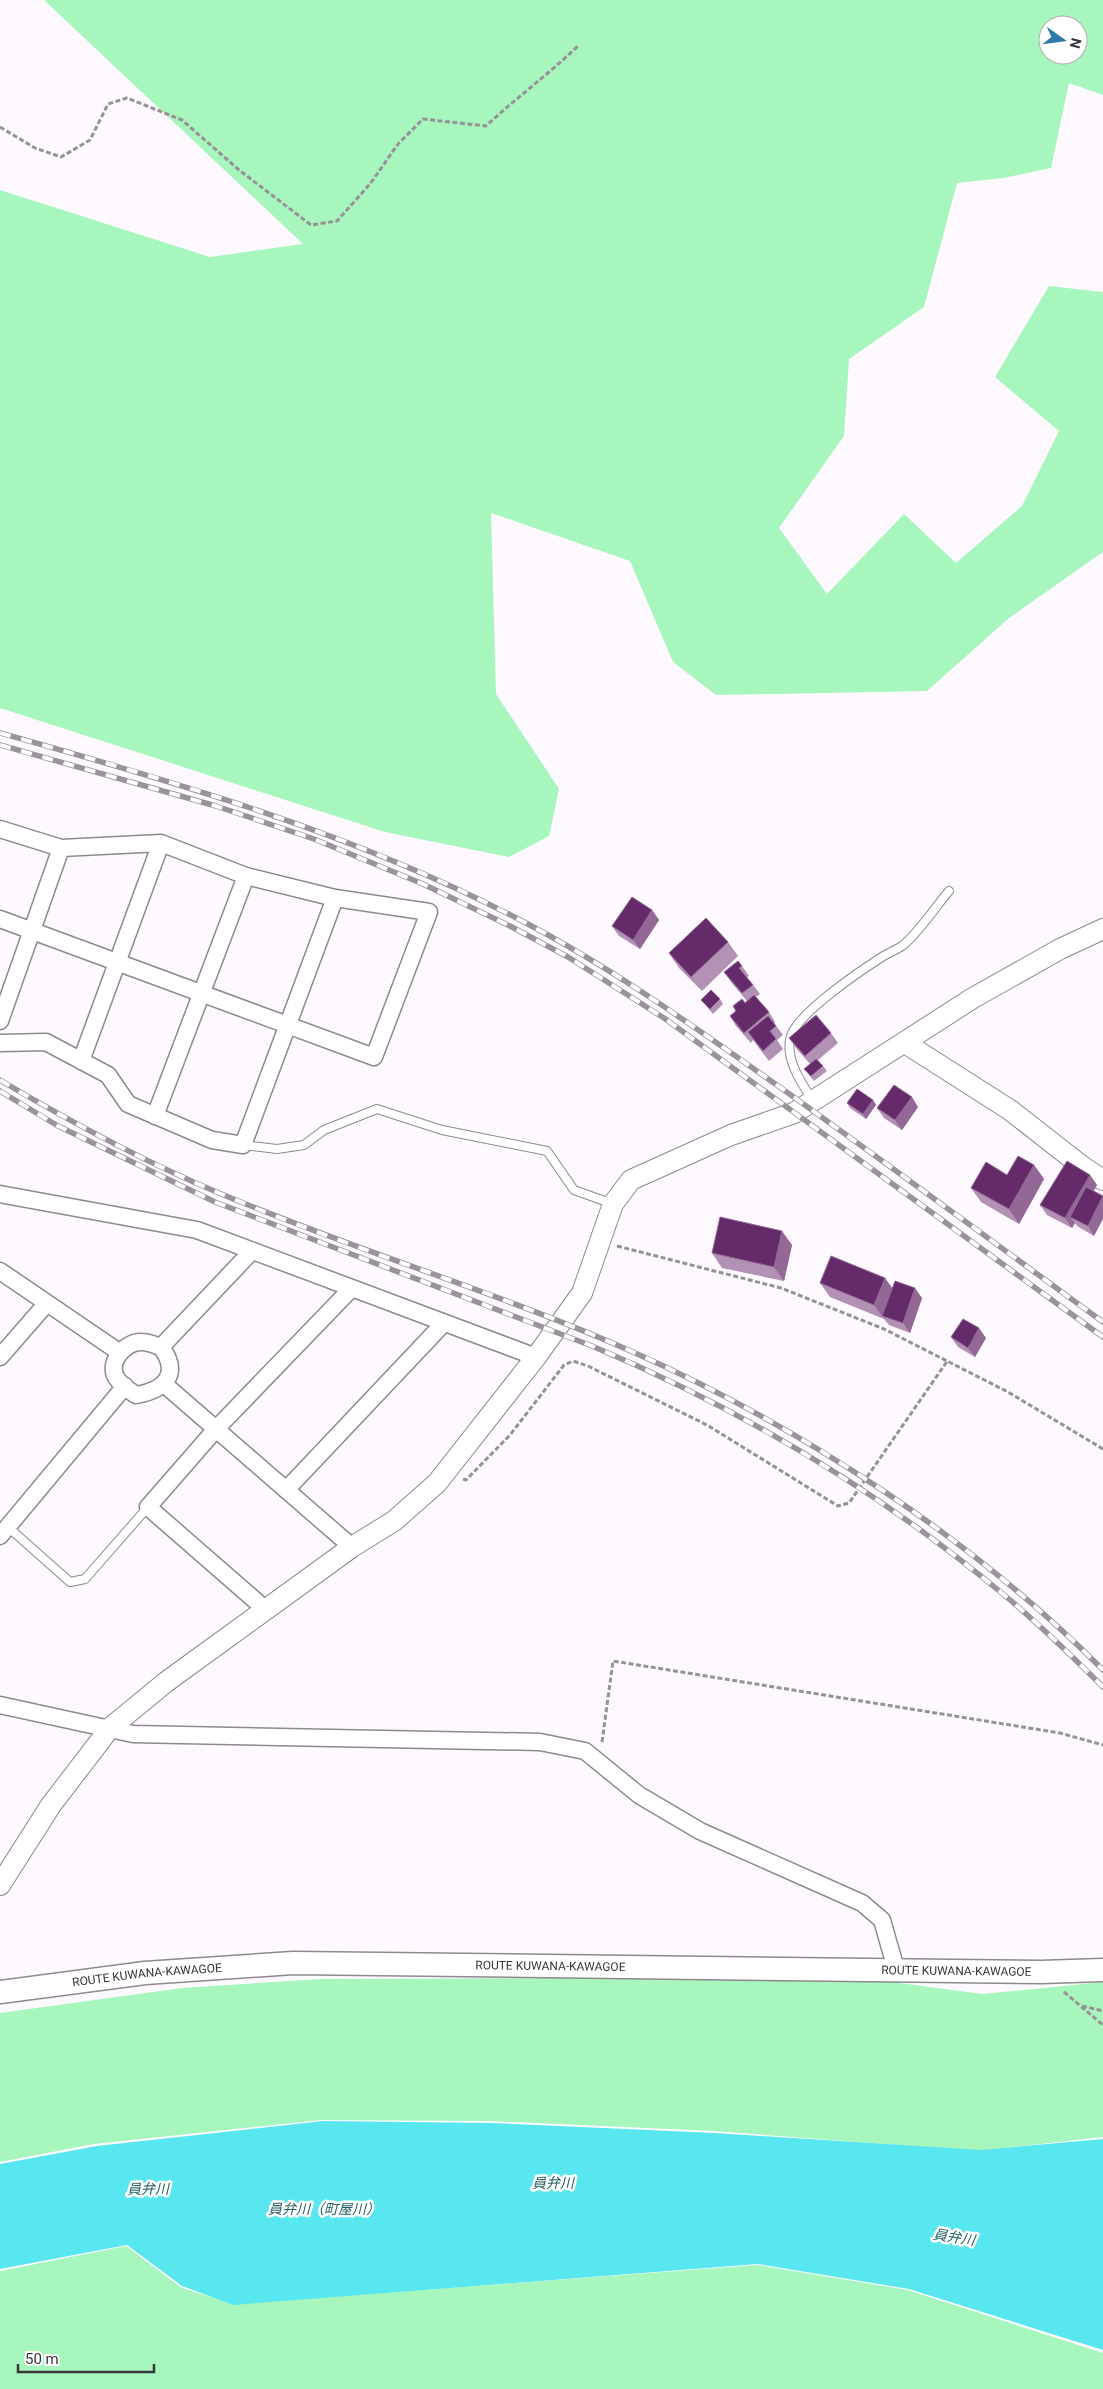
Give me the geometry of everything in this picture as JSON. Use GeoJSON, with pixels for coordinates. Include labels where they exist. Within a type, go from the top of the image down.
{"type":"FeatureCollection","features":[{"type":"Feature","properties":{"kind":"main road","name":"ROUTE KUWANA-KAWAGOE"},"geometry":{"type":"LineString","coordinates":[[0,1992],[145,1973],[293,1963],[1040,1972],[1103,1970]]}},
{"type":"Feature","properties":{"kind":"street"},"geometry":{"type":"LineString","coordinates":[[0,830],[61,848],[161,844],[246,876],[335,898],[429,912],[374,1057],[33,932],[0,918]]}},
{"type":"Feature","properties":{"kind":"street"},"geometry":{"type":"LineString","coordinates":[[81,1061],[161,844]]}},
{"type":"Feature","properties":{"kind":"street"},"geometry":{"type":"LineString","coordinates":[[0,1021],[33,932],[61,848]]}},
{"type":"Feature","properties":{"kind":"street"},"geometry":{"type":"LineString","coordinates":[[155,1116],[246,876]]}},
{"type":"Feature","properties":{"kind":"street"},"geometry":{"type":"LineString","coordinates":[[0,1043],[46,1042],[108,1075],[128,1104],[212,1140],[243,1145],[335,898]]}},
{"type":"Feature","properties":{"kind":"street"},"geometry":{"type":"LineString","coordinates":[[0,1885],[52,1805],[110,1728],[166,1682],[263,1611],[352,1547],[394,1521],[437,1483],[536,1357],[582,1293],[613,1204],[631,1180],[731,1135],[794,1113],[973,998],[1060,949],[1103,930]]}},
{"type":"Feature","properties":{"kind":"street"},"geometry":{"type":"LineString","coordinates":[[905,1043],[1010,1110],[1083,1167],[1103,1180]]}},
{"type":"Feature","properties":{"kind":"street"},"geometry":{"type":"LineString","coordinates":[[0,1194],[197,1230],[536,1357]]}},
{"type":"Feature","properties":{"kind":"street"},"geometry":{"type":"LineString","coordinates":[[161,1347],[252,1251]]}},
{"type":"Feature","properties":{"kind":"street"},"geometry":{"type":"LineString","coordinates":[[0,1271],[119,1352]]}},
{"type":"Feature","properties":{"kind":"street"},"geometry":{"type":"LineString","coordinates":[[263,1611],[257,1602],[148,1507],[216,1429],[351,1289]]}},
{"type":"Feature","properties":{"kind":"street"},"geometry":{"type":"LineString","coordinates":[[0,1357],[46,1303]]}},
{"type":"Feature","properties":{"kind":"street"},"geometry":{"type":"LineString","coordinates":[[286,1490],[444,1323]]}},
{"type":"Feature","properties":{"kind":"street"},"geometry":{"type":"LineString","coordinates":[[143,1342],[161,1347],[169,1358],[170,1374],[164,1384],[154,1392],[136,1395],[117,1380],[114,1369],[119,1352],[132,1343],[143,1342]]}},
{"type":"Feature","properties":{"kind":"street"},"geometry":{"type":"LineString","coordinates":[[164,1384],[352,1547]]}},
{"type":"Feature","properties":{"kind":"street"},"geometry":{"type":"LineString","coordinates":[[4,1532],[124,1386]]}},
{"type":"Feature","properties":{"kind":"street"},"geometry":{"type":"LineString","coordinates":[[0,1705],[133,1734],[540,1742],[585,1751],[639,1794],[700,1831],[862,1903],[882,1920],[896,1969]]}},
{"type":"Feature","properties":{"kind":"lane"},"geometry":{"type":"LineString","coordinates":[[813,1101],[802,1085],[790,1054],[791,1036],[795,1028],[829,995],[866,968],[903,945],[949,891]]}},
{"type":"Feature","properties":{"kind":"lane"},"geometry":{"type":"LineString","coordinates":[[243,1145],[277,1149],[304,1145],[324,1130],[376,1109],[442,1130],[546,1152],[574,1190],[613,1204]]}},
{"type":"Feature","properties":{"kind":"lane"},"geometry":{"type":"LineString","coordinates":[[4,1532],[70,1582],[85,1579],[148,1507]]}},
{"type":"Feature","properties":{"kind":"path"},"geometry":{"type":"LineString","coordinates":[[0,127],[35,148],[61,157],[90,140],[108,104],[127,98],[182,120],[284,205],[311,225],[337,221],[370,184],[398,144],[424,119],[486,126],[512,102],[548,75],[578,46]]}},
{"type":"Feature","properties":{"kind":"path"},"geometry":{"type":"LineString","coordinates":[[600,1242],[781,1288],[884,1329],[1008,1392],[1103,1449]]}},
{"type":"Feature","properties":{"kind":"path"},"geometry":{"type":"LineString","coordinates":[[510,1434],[564,1365],[573,1361],[588,1366],[707,1425],[838,1506],[849,1503],[948,1360]]}},
{"type":"Feature","properties":{"kind":"path"},"geometry":{"type":"LineString","coordinates":[[599,1762],[613,1661],[1060,1734],[1103,1745]]}},
{"type":"Feature","properties":{"kind":"path"},"geometry":{"type":"LineString","coordinates":[[1040,1972],[1103,2025]]}},
{"type":"Feature","properties":{"kind":"path"},"geometry":{"type":"LineString","coordinates":[[1081,2006],[1103,2011]]}},
{"type":"Feature","properties":{"kind":"green space"},"geometry":{"type":"Polygon","coordinates":[[[44,0],[1103,0],[1103,95],[1069,83],[1051,168],[1003,178],[957,183],[924,307],[849,359],[844,436],[779,528],[827,594],[904,514],[956,563],[1022,506],[1059,431],[995,377],[1049,286],[1103,292],[1103,552],[1009,618],[927,691],[716,695],[673,662],[630,561],[491,513],[496,694],[559,789],[549,836],[509,857],[385,832],[0,708],[0,190],[210,257],[303,244],[44,0]]]}},
{"type":"Feature","properties":{"kind":"green space"},"geometry":{"type":"Polygon","coordinates":[[[855,1977],[982,1994],[1103,1982],[1103,2137],[978,2151],[713,2131],[489,2121],[321,2120],[94,2144],[0,2162],[0,2013],[182,1988],[320,1979],[855,1977]]]}},
{"type":"Feature","properties":{"kind":"green space"},"geometry":{"type":"Polygon","coordinates":[[[126,2246],[182,2288],[233,2304],[758,2265],[908,2290],[1103,2353],[1103,2389],[0,2389],[0,2271],[126,2246]]]}},
{"type":"Feature","properties":{"kind":"water","name":"員弁川（町屋川）"},"geometry":{"type":"Polygon","coordinates":[[[323,2121],[491,2123],[715,2133],[981,2150],[1103,2139],[1103,2350],[909,2289],[758,2264],[233,2305],[182,2286],[127,2245],[0,2269],[0,2164],[97,2146],[323,2121]]]}},
{"type":"Feature","properties":{"kind":"building"},"geometry":{"type":"Polygon","coordinates":[[[632,897],[652,910],[633,940],[612,926],[632,897]]]}},
{"type":"Feature","properties":{"kind":"building"},"geometry":{"type":"Polygon","coordinates":[[[706,918],[728,942],[691,977],[669,953],[706,918]]]}},
{"type":"Feature","properties":{"kind":"building"},"geometry":{"type":"Polygon","coordinates":[[[738,961],[742,966],[739,968],[753,985],[742,993],[724,972],[738,961]]]}},
{"type":"Feature","properties":{"kind":"building"},"geometry":{"type":"Polygon","coordinates":[[[711,990],[720,999],[710,1009],[701,1000],[711,990]]]}},
{"type":"Feature","properties":{"kind":"building"},"geometry":{"type":"Polygon","coordinates":[[[754,995],[769,1012],[744,1033],[730,1016],[736,1011],[733,1006],[742,999],[745,1003],[754,995]]]}},
{"type":"Feature","properties":{"kind":"building"},"geometry":{"type":"Polygon","coordinates":[[[816,1015],[831,1033],[805,1056],[789,1038],[816,1015]]]}},
{"type":"Feature","properties":{"kind":"building"},"geometry":{"type":"Polygon","coordinates":[[[768,1016],[776,1026],[770,1031],[776,1039],[763,1051],[748,1032],[768,1016]]]}},
{"type":"Feature","properties":{"kind":"building"},"geometry":{"type":"Polygon","coordinates":[[[816,1059],[823,1066],[811,1076],[804,1069],[816,1059]]]}},
{"type":"Feature","properties":{"kind":"building"},"geometry":{"type":"Polygon","coordinates":[[[894,1085],[912,1097],[895,1120],[877,1108],[894,1085]]]}},
{"type":"Feature","properties":{"kind":"building"},"geometry":{"type":"Polygon","coordinates":[[[857,1089],[873,1100],[863,1114],[847,1103],[857,1089]]]}},
{"type":"Feature","properties":{"kind":"building"},"geometry":{"type":"Polygon","coordinates":[[[1018,1156],[1034,1165],[1009,1209],[971,1188],[986,1162],[1007,1175],[1018,1156]]]}},
{"type":"Feature","properties":{"kind":"building"},"geometry":{"type":"Polygon","coordinates":[[[1067,1161],[1090,1175],[1065,1218],[1040,1205],[1067,1161]]]}},
{"type":"Feature","properties":{"kind":"building"},"geometry":{"type":"Polygon","coordinates":[[[1086,1187],[1103,1196],[1088,1226],[1070,1217],[1086,1187]]]}},
{"type":"Feature","properties":{"kind":"building"},"geometry":{"type":"Polygon","coordinates":[[[720,1217],[782,1231],[774,1267],[712,1253],[720,1217]]]}},
{"type":"Feature","properties":{"kind":"building"},"geometry":{"type":"Polygon","coordinates":[[[831,1256],[885,1278],[874,1305],[820,1283],[831,1256]]]}},
{"type":"Feature","properties":{"kind":"building"},"geometry":{"type":"Polygon","coordinates":[[[895,1281],[915,1288],[903,1323],[882,1316],[895,1281]]]}},
{"type":"Feature","properties":{"kind":"building"},"geometry":{"type":"Polygon","coordinates":[[[963,1319],[979,1328],[968,1348],[951,1337],[963,1319]]]}},
{"type":"Feature","properties":{"kind":"railway"},"geometry":{"type":"LineString","coordinates":[[0,733],[134,771],[333,837],[461,891],[524,922],[620,978],[713,1040],[857,1142],[1103,1322]]}},
{"type":"Feature","properties":{"kind":"railway"},"geometry":{"type":"LineString","coordinates":[[0,745],[216,806],[314,839],[423,884],[510,926],[568,957],[664,1018],[1103,1337]]}},
{"type":"Feature","properties":{"kind":"railway"},"geometry":{"type":"LineString","coordinates":[[0,1080],[53,1111],[191,1181],[322,1234],[582,1330],[696,1382],[759,1415],[822,1451],[883,1490],[942,1532],[999,1576],[1053,1622],[1103,1670]]}},
{"type":"Feature","properties":{"kind":"railway"},"geometry":{"type":"LineString","coordinates":[[0,1091],[58,1126],[215,1202],[592,1346],[647,1370],[754,1425],[858,1487],[956,1557],[1029,1616],[1103,1687]]}},
{"type":"Feature","properties":{"kind":"water label","name":"員弁川"},"geometry":{"type":"Point","coordinates":[553,2183]}},
{"type":"Feature","properties":{"kind":"water label","name":"員弁川"},"geometry":{"type":"Point","coordinates":[148,2189]}},
{"type":"Feature","properties":{"kind":"water label","name":"員弁川"},"geometry":{"type":"Point","coordinates":[954,2237]}}]}
